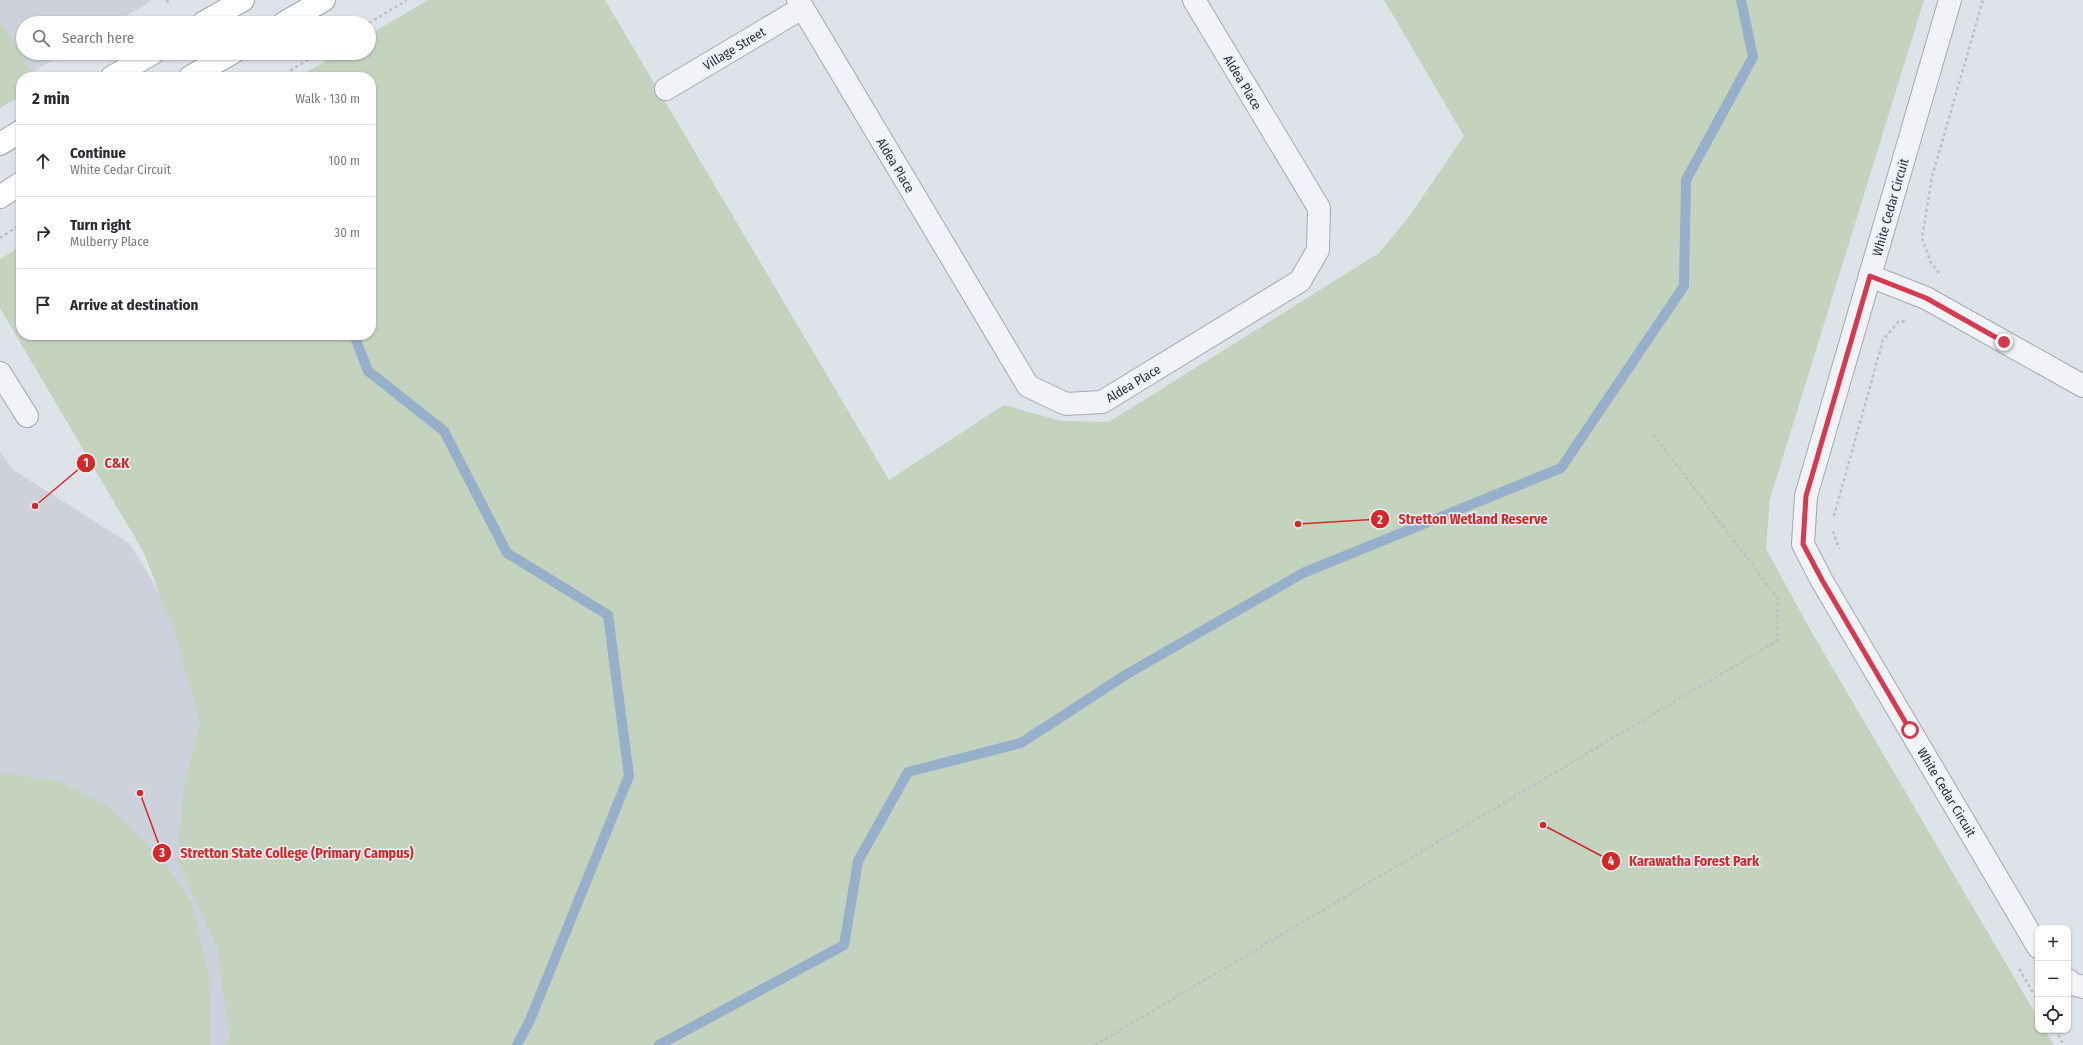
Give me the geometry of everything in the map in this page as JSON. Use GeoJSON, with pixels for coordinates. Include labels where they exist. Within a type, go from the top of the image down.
{"type":"FeatureCollection","features":[{"type":"Feature","properties":{"kind":"main road"},"geometry":{"type":"LineString","coordinates":[[215,16],[243,0]]}},
{"type":"Feature","properties":{"kind":"main road"},"geometry":{"type":"LineString","coordinates":[[296,16],[324,0]]}},
{"type":"Feature","properties":{"kind":"main road"},"geometry":{"type":"LineString","coordinates":[[120,72],[140,60]]}},
{"type":"Feature","properties":{"kind":"main road"},"geometry":{"type":"LineString","coordinates":[[199,72],[220,60]]}},
{"type":"Feature","properties":{"kind":"main road"},"geometry":{"type":"LineString","coordinates":[[0,144],[16,134]]}},
{"type":"Feature","properties":{"kind":"main road"},"geometry":{"type":"LineString","coordinates":[[0,197],[16,186]]}},
{"type":"Feature","properties":{"kind":"street","name":"Aldea Place"},"geometry":{"type":"LineString","coordinates":[[800,4],[1028,386],[1066,404],[1102,402],[1300,281],[1318,250],[1319,208],[1194,0]]}},
{"type":"Feature","properties":{"kind":"street","name":"White Cedar Circuit"},"geometry":{"type":"LineString","coordinates":[[1950,0],[1806,496],[1803,544],[1822,580],[2035,942]]}},
{"type":"Feature","properties":{"kind":"street","name":"Village Street"},"geometry":{"type":"LineString","coordinates":[[666,89],[800,4]]}},
{"type":"Feature","properties":{"kind":"street"},"geometry":{"type":"LineString","coordinates":[[1870,276],[1926,298],[2083,386]]}},
{"type":"Feature","properties":{"kind":"street"},"geometry":{"type":"LineString","coordinates":[[0,373],[26,416]]}},
{"type":"Feature","properties":{"kind":"street"},"geometry":{"type":"LineString","coordinates":[[2071,983],[2083,987]]}},
{"type":"Feature","properties":{"kind":"path"},"geometry":{"type":"LineString","coordinates":[[376,19],[407,0]]}},
{"type":"Feature","properties":{"kind":"path"},"geometry":{"type":"LineString","coordinates":[[288,72],[308,60]]}},
{"type":"Feature","properties":{"kind":"path"},"geometry":{"type":"LineString","coordinates":[[0,238],[16,227]]}},
{"type":"Feature","properties":{"kind":"path"},"geometry":{"type":"LineString","coordinates":[[1095,1045],[1777,641],[1778,598],[1654,435]]}},
{"type":"Feature","properties":{"kind":"path"},"geometry":{"type":"LineString","coordinates":[[2057,1033],[2064,1045]]}},
{"type":"Feature","properties":{"kind":"shaded area"},"geometry":{"type":"Polygon","coordinates":[[[0,0],[151,1],[126,16],[16,16],[16,45],[0,20],[0,0]]]}},
{"type":"Feature","properties":{"kind":"shaded area"},"geometry":{"type":"Polygon","coordinates":[[[25,60],[53,60],[33,72],[25,60]]]}},
{"type":"Feature","properties":{"kind":"shaded area"},"geometry":{"type":"Polygon","coordinates":[[[0,451],[12,469],[130,544],[431,1042],[429,1045],[0,1045],[0,451]]]}},
{"type":"Feature","properties":{"kind":"green space"},"geometry":{"type":"Polygon","coordinates":[[[428,0],[605,0],[889,480],[1004,405],[1061,421],[1109,422],[1379,253],[1408,218],[1464,136],[1384,0],[1924,0],[1770,499],[1766,549],[1811,631],[2035,1013],[2035,1033],[2047,1033],[2054,1045],[226,1045],[230,1038],[217,945],[177,859],[185,780],[200,723],[177,639],[144,553],[19,340],[376,340],[376,72],[307,72],[327,60],[376,60],[376,31],[428,0]]]}},
{"type":"Feature","properties":{"kind":"green space"},"geometry":{"type":"Polygon","coordinates":[[[0,20],[16,45],[16,60],[25,60],[33,72],[16,72],[16,99],[0,108],[0,20]]]}},
{"type":"Feature","properties":{"kind":"green space"},"geometry":{"type":"Polygon","coordinates":[[[16,249],[16,335],[0,308],[0,259],[16,249]]]}},
{"type":"Feature","properties":{"kind":"green space"},"geometry":{"type":"Polygon","coordinates":[[[0,773],[58,781],[109,807],[160,857],[192,902],[209,977],[210,1045],[0,1045],[0,773]]]}},
{"type":"Feature","properties":{"kind":"waterway"},"geometry":{"type":"LineString","coordinates":[[659,1045],[844,945],[858,861],[908,772],[1021,743],[1127,674],[1303,573],[1561,468],[1684,286],[1686,180],[1753,57],[1741,0]]}},
{"type":"Feature","properties":{"kind":"waterway"},"geometry":{"type":"LineString","coordinates":[[356,340],[368,371],[444,431],[507,553],[608,615],[629,776],[530,1020],[517,1045]]}},
{"type":"Feature","properties":{"kind":"place","name":"C&K"},"geometry":{"type":"Point","coordinates":[35,506]}},
{"type":"Feature","properties":{"kind":"place","name":"Stretton Wetland Reserve"},"geometry":{"type":"Point","coordinates":[1298,524]}},
{"type":"Feature","properties":{"kind":"place","name":"Stretton State College (Primary Campus)"},"geometry":{"type":"Point","coordinates":[140,793]}},
{"type":"Feature","properties":{"kind":"place","name":"Karawatha Forest Park"},"geometry":{"type":"Point","coordinates":[1543,825]}},
{"type":"Feature","properties":{"kind":"route"},"geometry":{"type":"LineString","coordinates":[[1910,730],[1822,580],[1803,544],[1806,496],[1870,276],[1926,298],[2004,342]]}}]}
